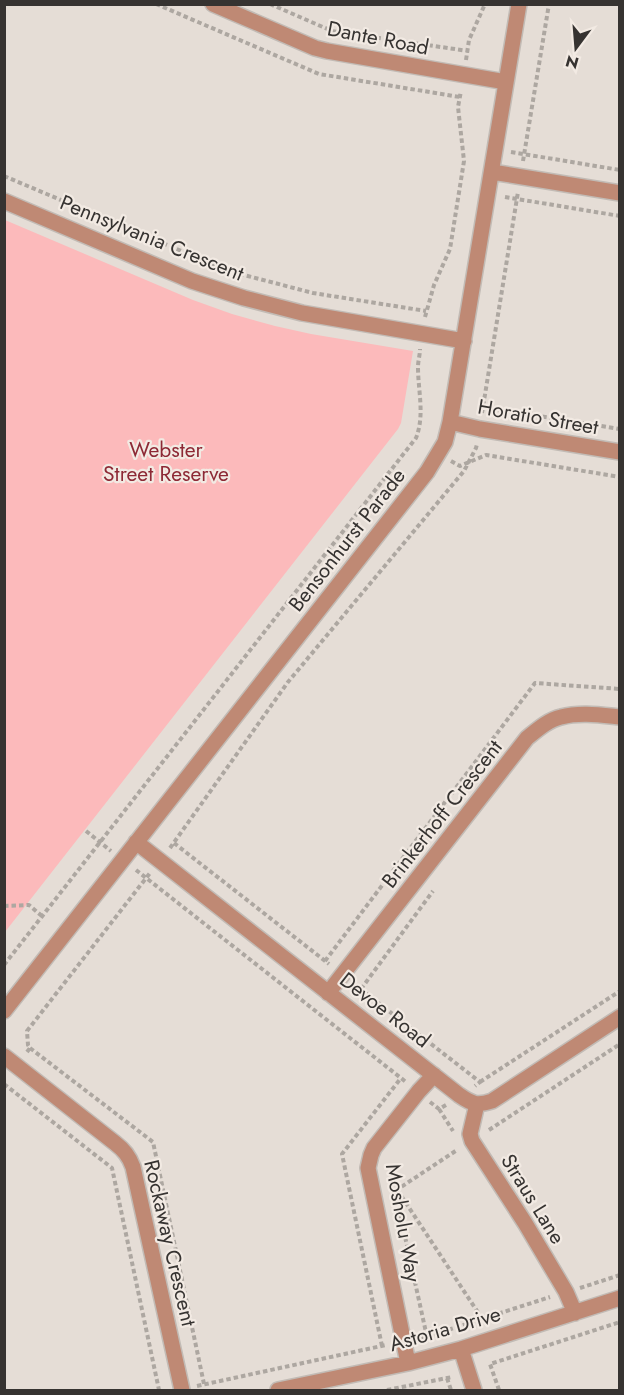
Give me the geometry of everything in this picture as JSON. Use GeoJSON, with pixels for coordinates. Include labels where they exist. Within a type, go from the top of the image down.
{"type":"FeatureCollection","features":[{"type":"Feature","properties":{"kind":"street","name":"Dante Road"},"geometry":{"type":"LineString","coordinates":[[213,4],[315,48],[506,82]]}},
{"type":"Feature","properties":{"kind":"street","name":"Bensonhurst Parade"},"geometry":{"type":"LineString","coordinates":[[4,1011],[440,453],[450,422],[519,4]]}},
{"type":"Feature","properties":{"kind":"street"},"geometry":{"type":"LineString","coordinates":[[492,172],[620,193]]}},
{"type":"Feature","properties":{"kind":"street","name":"Pennsylvania Crescent"},"geometry":{"type":"LineString","coordinates":[[4,201],[192,281],[244,298],[302,313],[464,341]]}},
{"type":"Feature","properties":{"kind":"street","name":"Horatio Street"},"geometry":{"type":"LineString","coordinates":[[450,422],[620,452]]}},
{"type":"Feature","properties":{"kind":"street","name":"Brinkerhoff Crescent"},"geometry":{"type":"LineString","coordinates":[[328,993],[528,738],[559,717],[582,714],[620,717]]}},
{"type":"Feature","properties":{"kind":"street","name":"Devoe Road"},"geometry":{"type":"LineString","coordinates":[[136,842],[466,1100],[477,1104]]}},
{"type":"Feature","properties":{"kind":"street"},"geometry":{"type":"LineString","coordinates":[[472,1142],[470,1134],[477,1104],[492,1101],[620,1017]]}},
{"type":"Feature","properties":{"kind":"street","name":"Rockaway Crescent"},"geometry":{"type":"LineString","coordinates":[[10,1061],[124,1150],[130,1158],[183,1390]]}},
{"type":"Feature","properties":{"kind":"street","name":"Mosholu Way"},"geometry":{"type":"LineString","coordinates":[[408,1363],[368,1168],[370,1155],[374,1148],[418,1091],[434,1075]]}},
{"type":"Feature","properties":{"kind":"street","name":"Straus Lane"},"geometry":{"type":"LineString","coordinates":[[472,1142],[525,1223],[566,1292],[575,1313]]}},
{"type":"Feature","properties":{"kind":"street","name":"Astoria Drive"},"geometry":{"type":"LineString","coordinates":[[278,1390],[408,1363],[620,1298]]}},
{"type":"Feature","properties":{"kind":"street"},"geometry":{"type":"LineString","coordinates":[[460,1348],[474,1390]]}},
{"type":"Feature","properties":{"kind":"path"},"geometry":{"type":"LineString","coordinates":[[270,4],[332,31],[468,51]]}},
{"type":"Feature","properties":{"kind":"path"},"geometry":{"type":"LineString","coordinates":[[469,40],[486,4]]}},
{"type":"Feature","properties":{"kind":"path"},"geometry":{"type":"LineString","coordinates":[[10,1061],[30,1048],[27,1031],[174,843],[288,682],[464,471],[469,462],[476,448],[480,429],[549,4]]}},
{"type":"Feature","properties":{"kind":"path"},"geometry":{"type":"LineString","coordinates":[[4,176],[244,275],[313,292],[426,311],[434,285],[450,249],[464,161],[458,106]]}},
{"type":"Feature","properties":{"kind":"path"},"geometry":{"type":"LineString","coordinates":[[495,150],[620,170]]}},
{"type":"Feature","properties":{"kind":"path"},"geometry":{"type":"LineString","coordinates":[[488,195],[620,216]]}},
{"type":"Feature","properties":{"kind":"path"},"geometry":{"type":"LineString","coordinates":[[4,965],[416,438],[421,418],[418,366]]}},
{"type":"Feature","properties":{"kind":"path"},"geometry":{"type":"LineString","coordinates":[[483,407],[620,429]]}},
{"type":"Feature","properties":{"kind":"path"},"geometry":{"type":"LineString","coordinates":[[416,438],[460,466],[486,455],[620,477]]}},
{"type":"Feature","properties":{"kind":"path"},"geometry":{"type":"LineString","coordinates":[[361,989],[436,886]]}},
{"type":"Feature","properties":{"kind":"path"},"geometry":{"type":"LineString","coordinates":[[4,906],[28,905],[43,916]]}},
{"type":"Feature","properties":{"kind":"path"},"geometry":{"type":"LineString","coordinates":[[480,1082],[620,991]]}},
{"type":"Feature","properties":{"kind":"path"},"geometry":{"type":"LineString","coordinates":[[395,1191],[620,1044]]}},
{"type":"Feature","properties":{"kind":"path"},"geometry":{"type":"LineString","coordinates":[[4,1084],[112,1168],[159,1390]]}},
{"type":"Feature","properties":{"kind":"path"},"geometry":{"type":"LineString","coordinates":[[395,1191],[400,1194],[483,1320]]}},
{"type":"Feature","properties":{"kind":"path"},"geometry":{"type":"LineString","coordinates":[[395,1191],[427,1337]]}},
{"type":"Feature","properties":{"kind":"path"},"geometry":{"type":"LineString","coordinates":[[499,1390],[490,1364],[620,1322]]}},
{"type":"Feature","properties":{"kind":"path"},"geometry":{"type":"LineString","coordinates":[[387,1390],[468,1372]]}},
{"type":"Feature","properties":{"kind":"path"},"geometry":{"type":"LineString","coordinates":[[447,1378],[451,1390]]}},
{"type":"Feature","properties":{"kind":"green space","name":"Webster Street Reserve"},"geometry":{"type":"Polygon","coordinates":[[[5,220],[193,300],[232,314],[311,334],[413,351],[401,423],[398,429],[5,932],[5,220]]]}}]}
